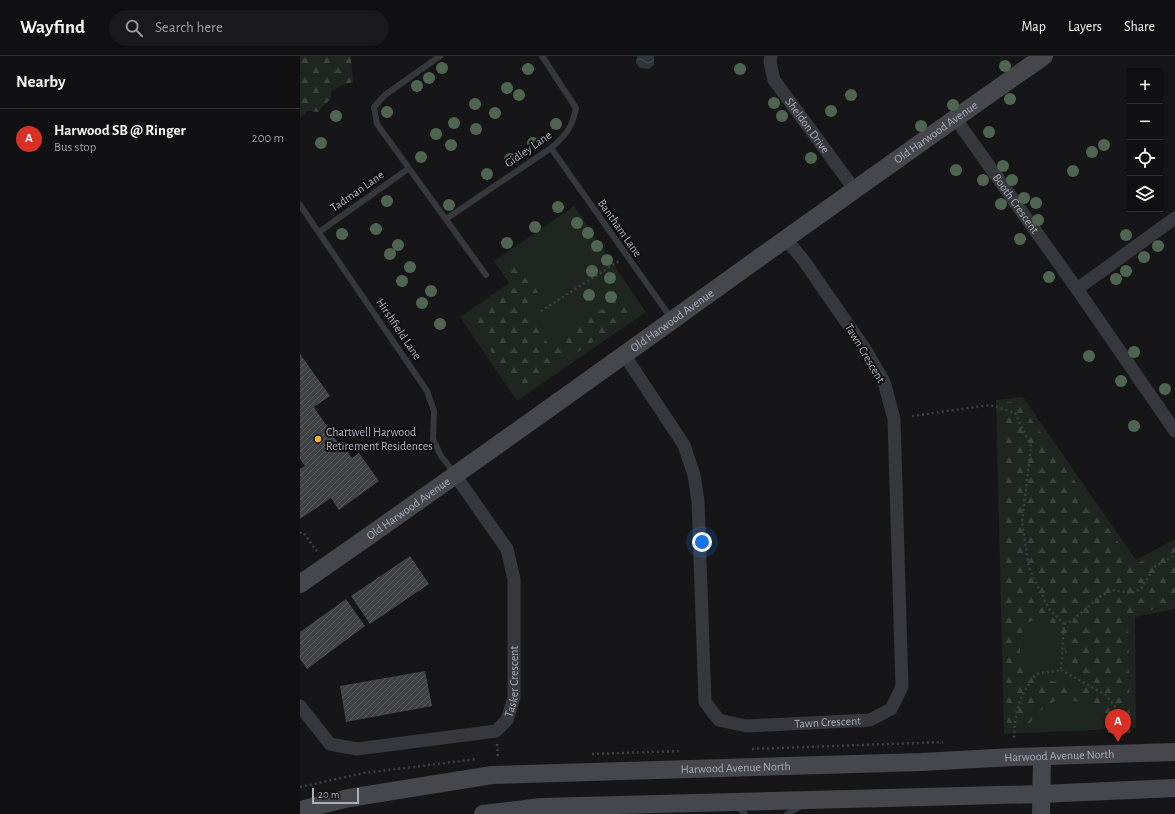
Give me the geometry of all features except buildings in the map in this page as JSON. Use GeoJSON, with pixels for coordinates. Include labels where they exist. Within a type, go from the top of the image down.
{"type":"FeatureCollection","features":[{"type":"Feature","properties":{"kind":"main road","name":"Old Harwood Avenue"},"geometry":{"type":"LineString","coordinates":[[300,584],[626,356],[672,321],[1044,56]]}},
{"type":"Feature","properties":{"kind":"main road","name":"Harwood Avenue North"},"geometry":{"type":"LineString","coordinates":[[300,810],[348,798],[492,775],[922,762],[1042,756],[1175,752]]}},
{"type":"Feature","properties":{"kind":"main road"},"geometry":{"type":"LineString","coordinates":[[1041,814],[1042,756]]}},
{"type":"Feature","properties":{"kind":"main road"},"geometry":{"type":"LineString","coordinates":[[484,814],[541,807],[1041,794],[1175,788]]}},
{"type":"Feature","properties":{"kind":"street","name":"Sheldon Drive"},"geometry":{"type":"LineString","coordinates":[[771,56],[770,62],[774,80],[855,190]]}},
{"type":"Feature","properties":{"kind":"street","name":"Booth Crescent"},"geometry":{"type":"LineString","coordinates":[[955,118],[1077,288],[1175,430]]}},
{"type":"Feature","properties":{"kind":"street"},"geometry":{"type":"LineString","coordinates":[[1077,288],[1175,218]]}},
{"type":"Feature","properties":{"kind":"street","name":"Tawn Crescent"},"geometry":{"type":"LineString","coordinates":[[626,356],[684,445],[694,474],[698,501],[705,702],[719,720],[746,726],[870,720],[891,709],[902,687],[894,419],[884,382],[865,349],[804,261],[786,240]]}},
{"type":"Feature","properties":{"kind":"street","name":"Tasker Crescent"},"geometry":{"type":"LineString","coordinates":[[300,706],[330,744],[356,749],[496,731],[507,720],[514,698],[514,579],[507,549],[455,475]]}},
{"type":"Feature","properties":{"kind":"lane"},"geometry":{"type":"LineString","coordinates":[[440,56],[384,95],[374,107],[377,124],[486,276]]}},
{"type":"Feature","properties":{"kind":"lane","name":"Gidley Lane"},"geometry":{"type":"LineString","coordinates":[[446,219],[550,148],[563,138],[572,124],[576,108],[542,56]]}},
{"type":"Feature","properties":{"kind":"lane","name":"Bantham Lane"},"geometry":{"type":"LineString","coordinates":[[550,148],[672,321]]}},
{"type":"Feature","properties":{"kind":"lane","name":"Tadman Lane"},"geometry":{"type":"LineString","coordinates":[[319,232],[408,169]]}},
{"type":"Feature","properties":{"kind":"lane","name":"Hirshfield Lane"},"geometry":{"type":"LineString","coordinates":[[300,205],[427,391],[434,411],[433,438],[442,456],[455,475]]}},
{"type":"Feature","properties":{"kind":"lane"},"geometry":{"type":"LineString","coordinates":[[787,814],[812,799]]}},
{"type":"Feature","properties":{"kind":"lane"},"geometry":{"type":"LineString","coordinates":[[732,801],[745,814]]}},
{"type":"Feature","properties":{"kind":"path"},"geometry":{"type":"LineString","coordinates":[[541,311],[626,256]]}},
{"type":"Feature","properties":{"kind":"path"},"geometry":{"type":"LineString","coordinates":[[912,416],[990,405],[1015,413],[1031,446],[1022,522],[1029,568],[1049,609],[1064,624],[1062,670]]}},
{"type":"Feature","properties":{"kind":"path"},"geometry":{"type":"LineString","coordinates":[[300,533],[303,532],[327,565]]}},
{"type":"Feature","properties":{"kind":"path"},"geometry":{"type":"LineString","coordinates":[[1064,624],[1074,620],[1099,597],[1112,590],[1131,594],[1141,589],[1154,567],[1175,556]]}},
{"type":"Feature","properties":{"kind":"path"},"geometry":{"type":"LineString","coordinates":[[1014,740],[1015,714],[1022,694],[1036,674],[1062,670],[1106,695],[1120,713],[1128,753]]}},
{"type":"Feature","properties":{"kind":"green space"},"geometry":{"type":"Polygon","coordinates":[[[300,56],[351,56],[353,82],[342,85],[331,92],[331,98],[318,112],[308,111],[300,118],[300,56]]]}},
{"type":"Feature","properties":{"kind":"green space"},"geometry":{"type":"Polygon","coordinates":[[[574,206],[646,312],[517,401],[460,317],[509,283],[494,261],[574,206]]]}},
{"type":"Feature","properties":{"kind":"green space"},"geometry":{"type":"Polygon","coordinates":[[[519,263],[541,297],[524,308],[549,345],[625,294],[637,312],[518,392],[469,318],[516,287],[506,271],[519,263]]]}},
{"type":"Feature","properties":{"kind":"green space"},"geometry":{"type":"Polygon","coordinates":[[[1023,397],[1136,560],[1175,539],[1175,609],[1135,617],[1136,728],[1004,734],[996,400],[1023,397]]]}},
{"type":"Feature","properties":{"kind":"green space"},"geometry":{"type":"Polygon","coordinates":[[[1019,402],[1134,565],[1175,545],[1175,605],[1128,614],[1130,733],[1108,733],[1102,715],[1097,710],[1081,703],[1069,700],[1060,700],[1045,707],[1033,718],[1028,727],[1007,725],[1001,403],[1019,402]],[[1041,617],[1024,624],[1020,646],[1020,657],[1024,667],[1040,677],[1064,684],[1079,684],[1087,679],[1074,672],[1068,660],[1058,629],[1041,617]]]}},
{"type":"Feature","properties":{"kind":"water"},"geometry":{"type":"Polygon","coordinates":[[[637,56],[654,56],[654,65],[649,69],[640,68],[636,63],[637,56]]]}},
{"type":"Feature","properties":{"kind":"place","name":"Chartwell Harwood Retirement Residences"},"geometry":{"type":"Point","coordinates":[318,439]}},
{"type":"Feature","properties":{"kind":"place","name":"Harwood SB @ Ringer"},"geometry":{"type":"Point","coordinates":[1118,742]}}]}
